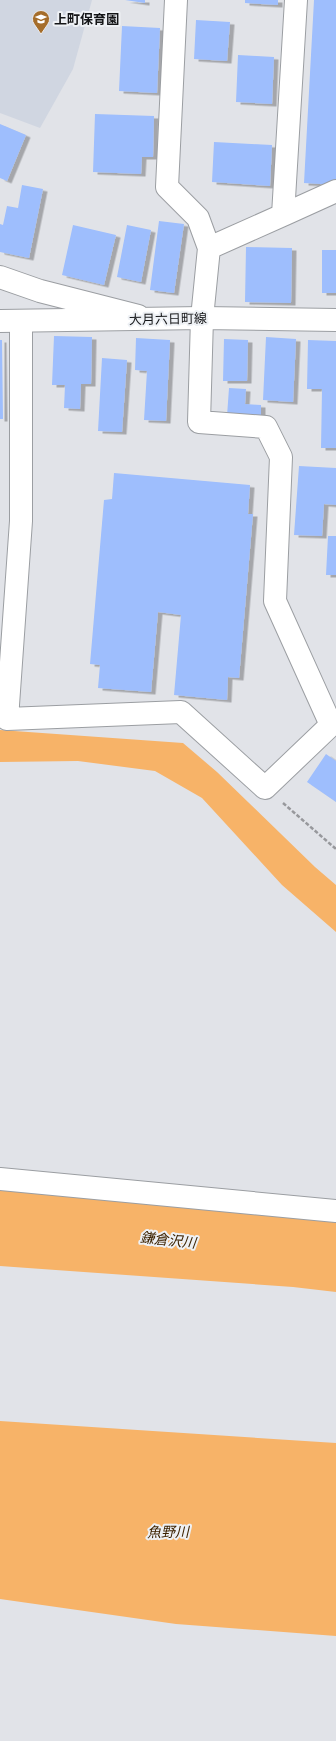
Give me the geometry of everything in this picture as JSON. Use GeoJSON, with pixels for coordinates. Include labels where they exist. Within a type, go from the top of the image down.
{"type":"FeatureCollection","features":[{"type":"Feature","properties":{"kind":"street"},"geometry":{"type":"LineString","coordinates":[[10,321],[21,522],[7,719],[181,712],[265,788],[334,725],[275,601],[281,457],[266,427],[199,422],[202,318],[209,248],[198,218],[167,188],[176,0]]}},
{"type":"Feature","properties":{"kind":"street"},"geometry":{"type":"LineString","coordinates":[[283,215],[296,0]]}},
{"type":"Feature","properties":{"kind":"street"},"geometry":{"type":"LineString","coordinates":[[209,248],[336,191]]}},
{"type":"Feature","properties":{"kind":"street"},"geometry":{"type":"LineString","coordinates":[[0,277],[40,291],[151,319]]}},
{"type":"Feature","properties":{"kind":"street","name":"大月六日町線"},"geometry":{"type":"LineString","coordinates":[[10,321],[202,318],[336,320]]}},
{"type":"Feature","properties":{"kind":"street"},"geometry":{"type":"LineString","coordinates":[[0,1179],[336,1211]]}},
{"type":"Feature","properties":{"kind":"path"},"geometry":{"type":"LineString","coordinates":[[265,788],[336,849]]}},
{"type":"Feature","properties":{"kind":"shaded area","name":"上町保育園"},"geometry":{"type":"Polygon","coordinates":[[[0,0],[92,0],[73,69],[40,128],[0,113],[0,0]]]}},
{"type":"Feature","properties":{"kind":"water"},"geometry":{"type":"Polygon","coordinates":[[[0,730],[183,743],[217,772],[315,867],[336,885],[336,932],[282,885],[202,798],[155,771],[78,761],[0,762],[0,730]]]}},
{"type":"Feature","properties":{"kind":"water","name":"鎌倉沢川"},"geometry":{"type":"Polygon","coordinates":[[[0,1190],[336,1212],[336,1292],[293,1287],[0,1266],[0,1190]]]}},
{"type":"Feature","properties":{"kind":"water","name":"魚野川"},"geometry":{"type":"Polygon","coordinates":[[[0,1421],[336,1443],[336,1636],[176,1624],[0,1599],[0,1421]]]}},
{"type":"Feature","properties":{"kind":"building"},"geometry":{"type":"Polygon","coordinates":[[[125,0],[145,0],[145,3],[125,0]]]}},
{"type":"Feature","properties":{"kind":"building"},"geometry":{"type":"Polygon","coordinates":[[[245,0],[278,0],[278,5],[245,3],[245,0]]]}},
{"type":"Feature","properties":{"kind":"building"},"geometry":{"type":"Polygon","coordinates":[[[314,0],[336,0],[336,185],[304,183],[314,0]]]}},
{"type":"Feature","properties":{"kind":"building"},"geometry":{"type":"Polygon","coordinates":[[[196,20],[230,22],[227,61],[194,59],[196,20]]]}},
{"type":"Feature","properties":{"kind":"building"},"geometry":{"type":"Polygon","coordinates":[[[122,26],[160,28],[157,93],[119,91],[122,26]]]}},
{"type":"Feature","properties":{"kind":"building"},"geometry":{"type":"Polygon","coordinates":[[[238,55],[274,57],[272,104],[236,102],[238,55]]]}},
{"type":"Feature","properties":{"kind":"building"},"geometry":{"type":"Polygon","coordinates":[[[95,114],[154,116],[153,157],[142,157],[141,174],[93,172],[95,114]]]}},
{"type":"Feature","properties":{"kind":"building"},"geometry":{"type":"Polygon","coordinates":[[[0,124],[26,135],[7,181],[0,178],[0,124]]]}},
{"type":"Feature","properties":{"kind":"building"},"geometry":{"type":"Polygon","coordinates":[[[214,142],[272,145],[270,186],[212,182],[214,142]]]}},
{"type":"Feature","properties":{"kind":"building"},"geometry":{"type":"Polygon","coordinates":[[[22,185],[43,189],[29,258],[0,252],[0,224],[3,225],[7,206],[18,208],[22,185]]]}},
{"type":"Feature","properties":{"kind":"building"},"geometry":{"type":"Polygon","coordinates":[[[159,221],[184,224],[174,293],[150,290],[159,221]]]}},
{"type":"Feature","properties":{"kind":"building"},"geometry":{"type":"Polygon","coordinates":[[[73,225],[116,235],[104,285],[62,275],[73,225]]]}},
{"type":"Feature","properties":{"kind":"building"},"geometry":{"type":"Polygon","coordinates":[[[127,225],[151,230],[141,282],[117,277],[127,225]]]}},
{"type":"Feature","properties":{"kind":"building"},"geometry":{"type":"Polygon","coordinates":[[[246,247],[292,248],[291,303],[245,302],[246,247]]]}},
{"type":"Feature","properties":{"kind":"building"},"geometry":{"type":"Polygon","coordinates":[[[322,250],[336,250],[336,293],[322,293],[322,250]]]}},
{"type":"Feature","properties":{"kind":"building"},"geometry":{"type":"Polygon","coordinates":[[[54,336],[92,337],[91,384],[81,384],[80,409],[64,408],[65,385],[52,385],[54,336]]]}},
{"type":"Feature","properties":{"kind":"building"},"geometry":{"type":"Polygon","coordinates":[[[266,337],[296,339],[293,402],[263,400],[266,337]]]}},
{"type":"Feature","properties":{"kind":"building"},"geometry":{"type":"Polygon","coordinates":[[[136,338],[170,340],[166,421],[144,420],[147,371],[135,370],[136,338]]]}},
{"type":"Feature","properties":{"kind":"building"},"geometry":{"type":"Polygon","coordinates":[[[224,339],[248,340],[247,381],[223,381],[224,339]]]}},
{"type":"Feature","properties":{"kind":"building"},"geometry":{"type":"Polygon","coordinates":[[[0,340],[2,340],[3,419],[0,419],[0,340]]]}},
{"type":"Feature","properties":{"kind":"building"},"geometry":{"type":"Polygon","coordinates":[[[308,340],[336,341],[336,448],[321,448],[322,389],[307,389],[308,340]]]}},
{"type":"Feature","properties":{"kind":"building"},"geometry":{"type":"Polygon","coordinates":[[[102,358],[127,360],[122,432],[98,431],[102,358]]]}},
{"type":"Feature","properties":{"kind":"building"},"geometry":{"type":"Polygon","coordinates":[[[229,388],[246,389],[245,404],[261,405],[261,419],[227,416],[229,388]]]}},
{"type":"Feature","properties":{"kind":"building"},"geometry":{"type":"Polygon","coordinates":[[[299,466],[336,468],[336,505],[324,504],[322,536],[294,535],[299,466]]]}},
{"type":"Feature","properties":{"kind":"building"},"geometry":{"type":"Polygon","coordinates":[[[114,473],[250,485],[248,514],[253,514],[239,678],[228,677],[227,700],[174,695],[181,615],[158,612],[151,692],[98,688],[100,665],[90,664],[104,500],[112,499],[114,473]]]}},
{"type":"Feature","properties":{"kind":"building"},"geometry":{"type":"Polygon","coordinates":[[[328,536],[336,536],[336,575],[326,575],[328,536]]]}},
{"type":"Feature","properties":{"kind":"building"},"geometry":{"type":"Polygon","coordinates":[[[326,754],[336,761],[336,802],[307,782],[326,754]]]}},
{"type":"Feature","properties":{"kind":"place","name":"上町保育園"},"geometry":{"type":"Point","coordinates":[41,34]}}]}
